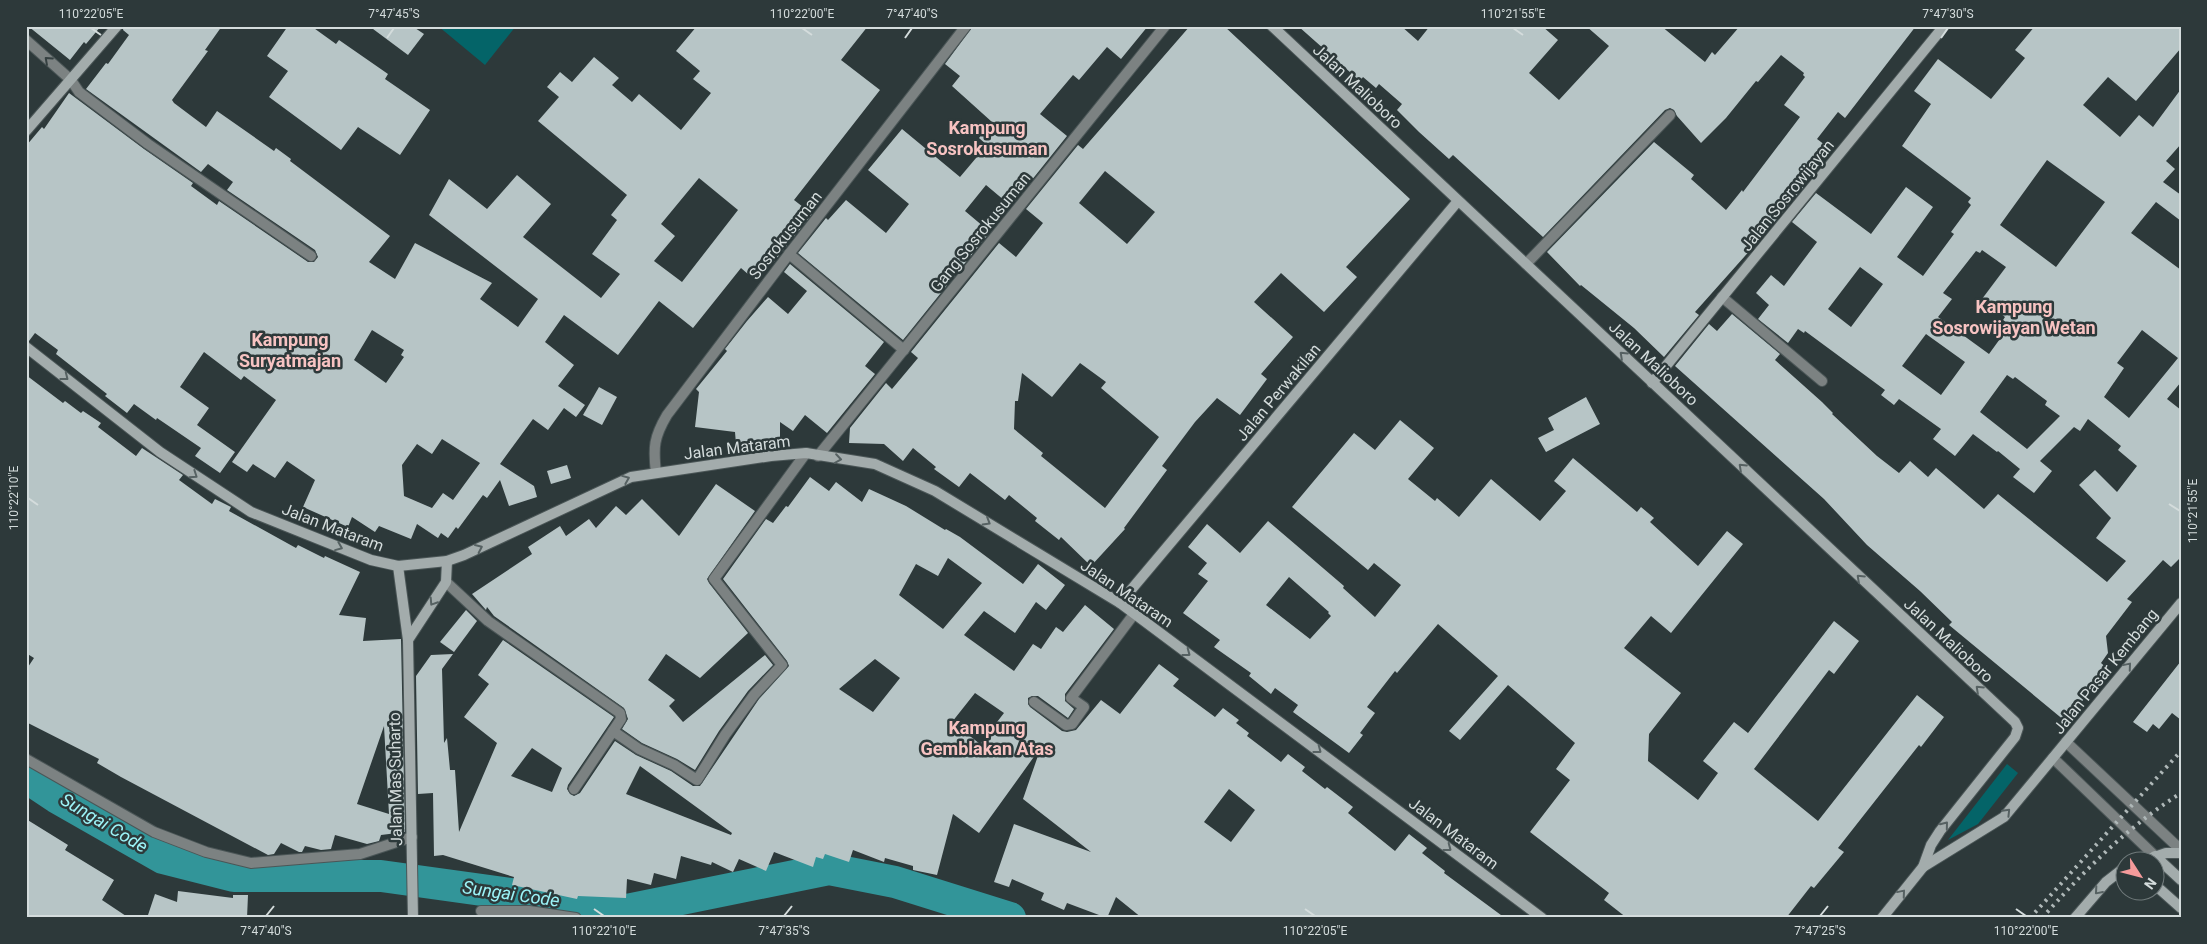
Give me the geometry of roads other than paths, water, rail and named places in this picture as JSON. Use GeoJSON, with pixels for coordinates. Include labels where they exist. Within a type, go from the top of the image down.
{"type":"FeatureCollection","features":[{"type":"Feature","properties":{"kind":"main road"},"geometry":{"type":"LineString","coordinates":[[26,131],[117,26]]}},
{"type":"Feature","properties":{"kind":"main road","name":"Jalan Malioboro"},"geometry":{"type":"LineString","coordinates":[[1272,26],[2014,722],[2018,728],[2016,737],[1940,832],[1932,845],[1923,867]]}},
{"type":"Feature","properties":{"kind":"main road","name":"Jalan Sosrowijayan"},"geometry":{"type":"LineString","coordinates":[[1652,383],[1944,26]]}},
{"type":"Feature","properties":{"kind":"main road","name":"Jalan Perwakilan"},"geometry":{"type":"LineString","coordinates":[[1120,603],[1458,201]]}},
{"type":"Feature","properties":{"kind":"main road","name":"Jalan Mataram"},"geometry":{"type":"LineString","coordinates":[[26,347],[160,452],[251,512],[372,560],[398,566],[447,561],[631,477],[771,456],[806,453],[875,464],[935,491],[1120,603],[1542,918]]}},
{"type":"Feature","properties":{"kind":"main road"},"geometry":{"type":"LineString","coordinates":[[408,640],[446,582],[447,561]]}},
{"type":"Feature","properties":{"kind":"main road","name":"Jalan Mas Suharto"},"geometry":{"type":"LineString","coordinates":[[398,566],[408,640],[413,918]]}},
{"type":"Feature","properties":{"kind":"main road","name":"Jalan Pasar Kembang"},"geometry":{"type":"LineString","coordinates":[[1923,867],[2004,817],[2181,602]]}},
{"type":"Feature","properties":{"kind":"main road"},"geometry":{"type":"LineString","coordinates":[[2164,854],[2181,852]]}},
{"type":"Feature","properties":{"kind":"main road"},"geometry":{"type":"LineString","coordinates":[[2164,864],[2181,880]]}},
{"type":"Feature","properties":{"kind":"main road"},"geometry":{"type":"LineString","coordinates":[[1882,918],[1923,867]]}},
{"type":"Feature","properties":{"kind":"main road"},"geometry":{"type":"LineString","coordinates":[[2075,918],[2106,882],[2114,876]]}},
{"type":"Feature","properties":{"kind":"main road"},"geometry":{"type":"LineString","coordinates":[[2164,893],[2181,908]]}},
{"type":"Feature","properties":{"kind":"street","name":"Sosrokusuman"},"geometry":{"type":"LineString","coordinates":[[656,473],[655,438],[667,415],[966,26]]}},
{"type":"Feature","properties":{"kind":"street","name":"Gang Sosrokusuman"},"geometry":{"type":"LineString","coordinates":[[818,456],[1165,26]]}},
{"type":"Feature","properties":{"kind":"street"},"geometry":{"type":"LineString","coordinates":[[26,40],[71,80],[79,92],[148,144],[311,256]]}},
{"type":"Feature","properties":{"kind":"street"},"geometry":{"type":"LineString","coordinates":[[1526,264],[1670,115]]}},
{"type":"Feature","properties":{"kind":"street"},"geometry":{"type":"LineString","coordinates":[[789,254],[904,350]]}},
{"type":"Feature","properties":{"kind":"street"},"geometry":{"type":"LineString","coordinates":[[1722,297],[1822,382]]}},
{"type":"Feature","properties":{"kind":"street"},"geometry":{"type":"LineString","coordinates":[[613,731],[639,749],[674,765],[697,780],[725,735],[754,695],[782,665],[714,578],[806,453]]}},
{"type":"Feature","properties":{"kind":"street"},"geometry":{"type":"LineString","coordinates":[[446,582],[488,621],[620,713],[621,719],[574,789]]}},
{"type":"Feature","properties":{"kind":"street"},"geometry":{"type":"LineString","coordinates":[[1034,702],[1066,725],[1072,724],[1084,707],[1071,698],[1134,614]]}},
{"type":"Feature","properties":{"kind":"street"},"geometry":{"type":"LineString","coordinates":[[2066,742],[2181,852]]}},
{"type":"Feature","properties":{"kind":"street"},"geometry":{"type":"LineString","coordinates":[[2053,758],[2152,852]]}},
{"type":"Feature","properties":{"kind":"street"},"geometry":{"type":"LineString","coordinates":[[26,759],[154,832],[206,852],[251,863],[360,854],[412,842]]}},
{"type":"Feature","properties":{"kind":"street"},"geometry":{"type":"LineString","coordinates":[[481,911],[529,911],[576,918]]}},
{"type":"Feature","properties":{"kind":"waterway","name":"Sungai Code"},"geometry":{"type":"LineString","coordinates":[[26,777],[56,797],[163,858],[234,876],[381,876],[627,910],[829,869],[895,882],[1010,918]]}},
{"type":"Feature","properties":{"kind":"railway"},"geometry":{"type":"LineString","coordinates":[[2030,918],[2181,751]]}},
{"type":"Feature","properties":{"kind":"railway"},"geometry":{"type":"LineString","coordinates":[[2042,918],[2074,883],[2124,835],[2181,793]]}},
{"type":"Feature","properties":{"kind":"district","name":"Kampung Sosrokusuman"},"geometry":{"type":"Point","coordinates":[987,138]}},
{"type":"Feature","properties":{"kind":"district","name":"Kampung Sosrowijayan Wetan"},"geometry":{"type":"Point","coordinates":[2014,317]}},
{"type":"Feature","properties":{"kind":"district","name":"Kampung Suryatmajan"},"geometry":{"type":"Point","coordinates":[290,350]}},
{"type":"Feature","properties":{"kind":"district","name":"Kampung Gemblakan Atas"},"geometry":{"type":"Point","coordinates":[987,738]}}]}
